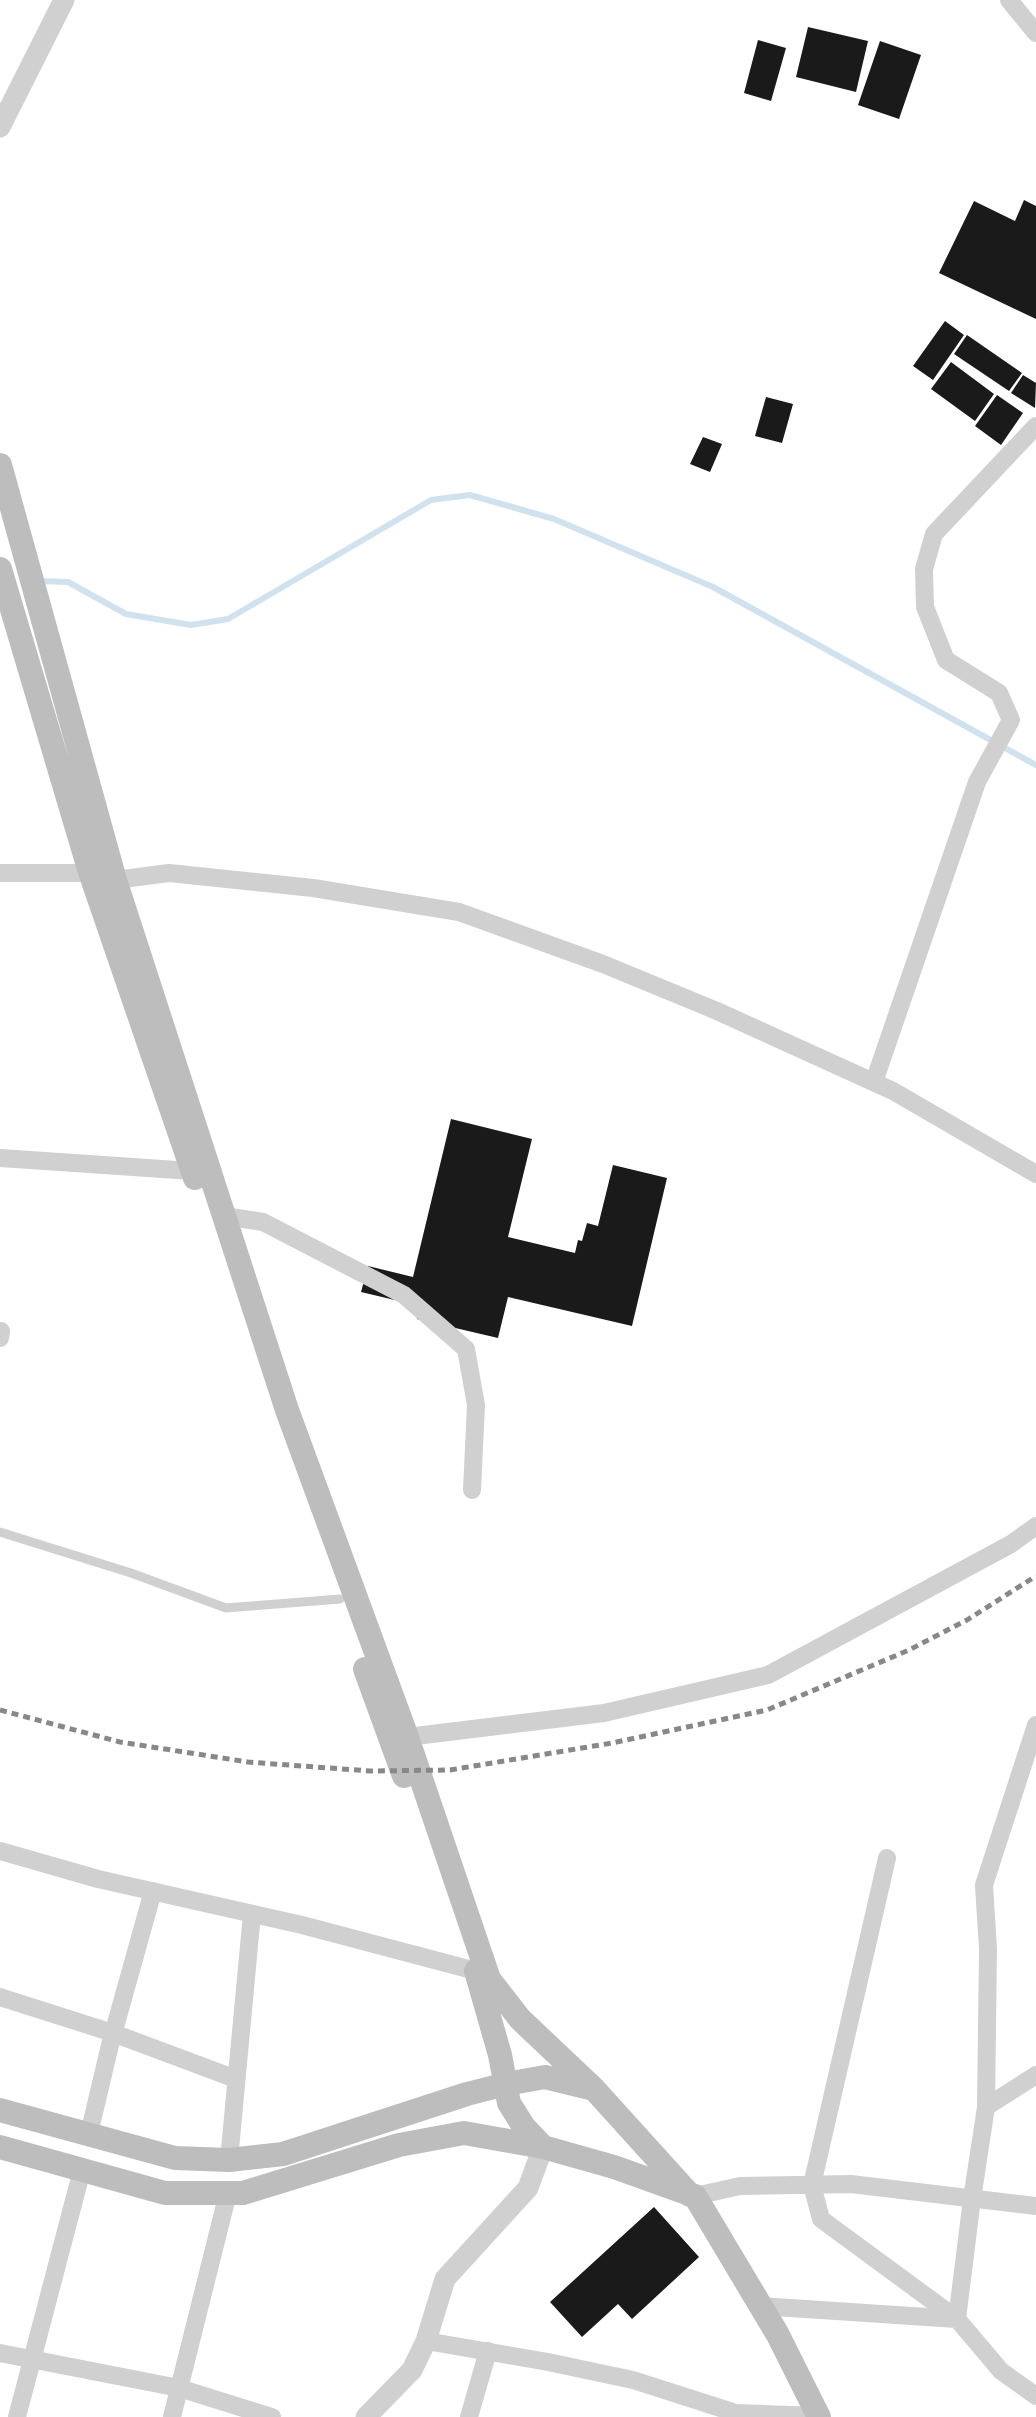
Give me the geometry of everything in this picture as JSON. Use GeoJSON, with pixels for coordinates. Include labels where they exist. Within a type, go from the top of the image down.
{"type":"FeatureCollection","features":[{"type":"Feature","properties":{"kind":"main road"},"geometry":{"type":"LineString","coordinates":[[0,465],[115,880],[287,1410],[407,1737],[489,1979],[520,2019],[594,2089],[692,2195],[760,2306],[819,2416]]}},
{"type":"Feature","properties":{"kind":"main road"},"geometry":{"type":"LineString","coordinates":[[0,569],[90,872],[340,1600],[476,1971],[500,2055],[509,2103],[524,2127],[543,2147]]}},
{"type":"Feature","properties":{"kind":"main road"},"geometry":{"type":"LineString","coordinates":[[0,2110],[175,2158],[229,2160],[283,2154],[467,2094],[506,2084],[545,2077],[594,2089]]}},
{"type":"Feature","properties":{"kind":"main road"},"geometry":{"type":"LineString","coordinates":[[0,2147],[164,2193],[243,2193],[400,2146],[464,2133],[543,2147],[614,2167],[692,2195]]}},
{"type":"Feature","properties":{"kind":"street"},"geometry":{"type":"LineString","coordinates":[[0,127],[64,0]]}},
{"type":"Feature","properties":{"kind":"street"},"geometry":{"type":"LineString","coordinates":[[1009,0],[1036,33]]}},
{"type":"Feature","properties":{"kind":"street"},"geometry":{"type":"LineString","coordinates":[[874,1082],[977,782],[1011,720],[999,693],[946,660],[925,607],[924,569],[934,534],[1036,426]]}},
{"type":"Feature","properties":{"kind":"street"},"geometry":{"type":"LineString","coordinates":[[0,873],[24,875],[90,872],[115,880],[169,873],[313,888],[459,912],[603,964],[874,1082],[1036,1174]]}},
{"type":"Feature","properties":{"kind":"street"},"geometry":{"type":"LineString","coordinates":[[0,1158],[192,1171]]}},
{"type":"Feature","properties":{"kind":"street"},"geometry":{"type":"LineString","coordinates":[[224,1216],[263,1222],[404,1295],[466,1349],[476,1405],[472,1490]]}},
{"type":"Feature","properties":{"kind":"street"},"geometry":{"type":"LineString","coordinates":[[0,1338],[1,1331]]}},
{"type":"Feature","properties":{"kind":"street"},"geometry":{"type":"LineString","coordinates":[[407,1737],[604,1713],[768,1675],[1011,1544],[1036,1526]]}},
{"type":"Feature","properties":{"kind":"street"},"geometry":{"type":"LineString","coordinates":[[957,2319],[986,2106],[988,1949],[984,1885],[1036,1725]]}},
{"type":"Feature","properties":{"kind":"street"},"geometry":{"type":"LineString","coordinates":[[0,1851],[98,1879],[302,1925],[476,1971]]}},
{"type":"Feature","properties":{"kind":"street"},"geometry":{"type":"LineString","coordinates":[[887,1858],[812,2185],[821,2219],[957,2319],[1001,2371],[1036,2396]]}},
{"type":"Feature","properties":{"kind":"street"},"geometry":{"type":"LineString","coordinates":[[89,2134],[113,2033],[153,1891]]}},
{"type":"Feature","properties":{"kind":"street"},"geometry":{"type":"LineString","coordinates":[[229,2160],[252,1914]]}},
{"type":"Feature","properties":{"kind":"street"},"geometry":{"type":"LineString","coordinates":[[0,1997],[113,2033],[236,2079]]}},
{"type":"Feature","properties":{"kind":"street"},"geometry":{"type":"LineString","coordinates":[[986,2106],[1036,2075]]}},
{"type":"Feature","properties":{"kind":"street"},"geometry":{"type":"LineString","coordinates":[[366,2417],[412,2370],[426,2341],[445,2279],[528,2188],[543,2147]]}},
{"type":"Feature","properties":{"kind":"street"},"geometry":{"type":"LineString","coordinates":[[17,2417],[82,2170]]}},
{"type":"Feature","properties":{"kind":"street"},"geometry":{"type":"LineString","coordinates":[[692,2195],[740,2186],[851,2184],[1036,2206]]}},
{"type":"Feature","properties":{"kind":"street"},"geometry":{"type":"LineString","coordinates":[[172,2417],[228,2193]]}},
{"type":"Feature","properties":{"kind":"street"},"geometry":{"type":"LineString","coordinates":[[760,2306],[957,2319]]}},
{"type":"Feature","properties":{"kind":"street"},"geometry":{"type":"LineString","coordinates":[[426,2341],[633,2380],[736,2413],[819,2416]]}},
{"type":"Feature","properties":{"kind":"street"},"geometry":{"type":"LineString","coordinates":[[469,2417],[488,2351]]}},
{"type":"Feature","properties":{"kind":"street"},"geometry":{"type":"LineString","coordinates":[[0,2353],[178,2388],[272,2417]]}},
{"type":"Feature","properties":{"kind":"lane"},"geometry":{"type":"LineString","coordinates":[[0,1532],[131,1573],[226,1608],[340,1600]]}},
{"type":"Feature","properties":{"kind":"building"},"geometry":{"type":"Polygon","coordinates":[[[808,27],[868,41],[856,92],[796,77],[808,27]]]}},
{"type":"Feature","properties":{"kind":"building"},"geometry":{"type":"Polygon","coordinates":[[[758,40],[786,48],[771,101],[744,93],[758,40]]]}},
{"type":"Feature","properties":{"kind":"building"},"geometry":{"type":"Polygon","coordinates":[[[880,41],[921,55],[899,119],[858,105],[880,41]]]}},
{"type":"Feature","properties":{"kind":"building"},"geometry":{"type":"Polygon","coordinates":[[[1024,200],[1036,206],[1036,319],[939,273],[974,201],[1015,221],[1024,200]]]}},
{"type":"Feature","properties":{"kind":"building"},"geometry":{"type":"Polygon","coordinates":[[[945,321],[964,335],[933,380],[913,366],[945,321]]]}},
{"type":"Feature","properties":{"kind":"building"},"geometry":{"type":"Polygon","coordinates":[[[967,335],[1022,373],[1009,391],[954,354],[967,335]]]}},
{"type":"Feature","properties":{"kind":"building"},"geometry":{"type":"Polygon","coordinates":[[[951,362],[994,394],[975,421],[931,389],[951,362]]]}},
{"type":"Feature","properties":{"kind":"building"},"geometry":{"type":"Polygon","coordinates":[[[1023,375],[1036,383],[1035,408],[1011,393],[1023,375]]]}},
{"type":"Feature","properties":{"kind":"building"},"geometry":{"type":"Polygon","coordinates":[[[997,395],[1023,413],[1001,445],[975,426],[997,395]]]}},
{"type":"Feature","properties":{"kind":"building"},"geometry":{"type":"Polygon","coordinates":[[[766,397],[793,404],[782,443],[755,436],[766,397]]]}},
{"type":"Feature","properties":{"kind":"building"},"geometry":{"type":"Polygon","coordinates":[[[703,437],[722,444],[710,472],[690,464],[703,437]]]}},
{"type":"Feature","properties":{"kind":"building"},"geometry":{"type":"Polygon","coordinates":[[[451,1119],[532,1139],[508,1237],[575,1253],[587,1223],[598,1226],[613,1165],[667,1178],[632,1326],[508,1297],[498,1338],[417,1319],[420,1306],[361,1292],[368,1266],[413,1277],[451,1119]]]}},
{"type":"Feature","properties":{"kind":"building"},"geometry":{"type":"Polygon","coordinates":[[[654,2207],[699,2257],[632,2319],[618,2304],[582,2337],[550,2302],[654,2207]]]}},
{"type":"Feature","properties":{"kind":"waterway"},"geometry":{"type":"LineString","coordinates":[[37,581],[68,582],[126,614],[191,625],[228,619],[431,500],[470,495],[554,519],[713,587],[1036,765]]}},
{"type":"Feature","properties":{"kind":"railway"},"geometry":{"type":"LineString","coordinates":[[0,1710],[120,1742],[248,1762],[370,1771],[450,1770],[612,1743],[767,1710],[909,1650],[967,1620],[1036,1576]]}}]}
